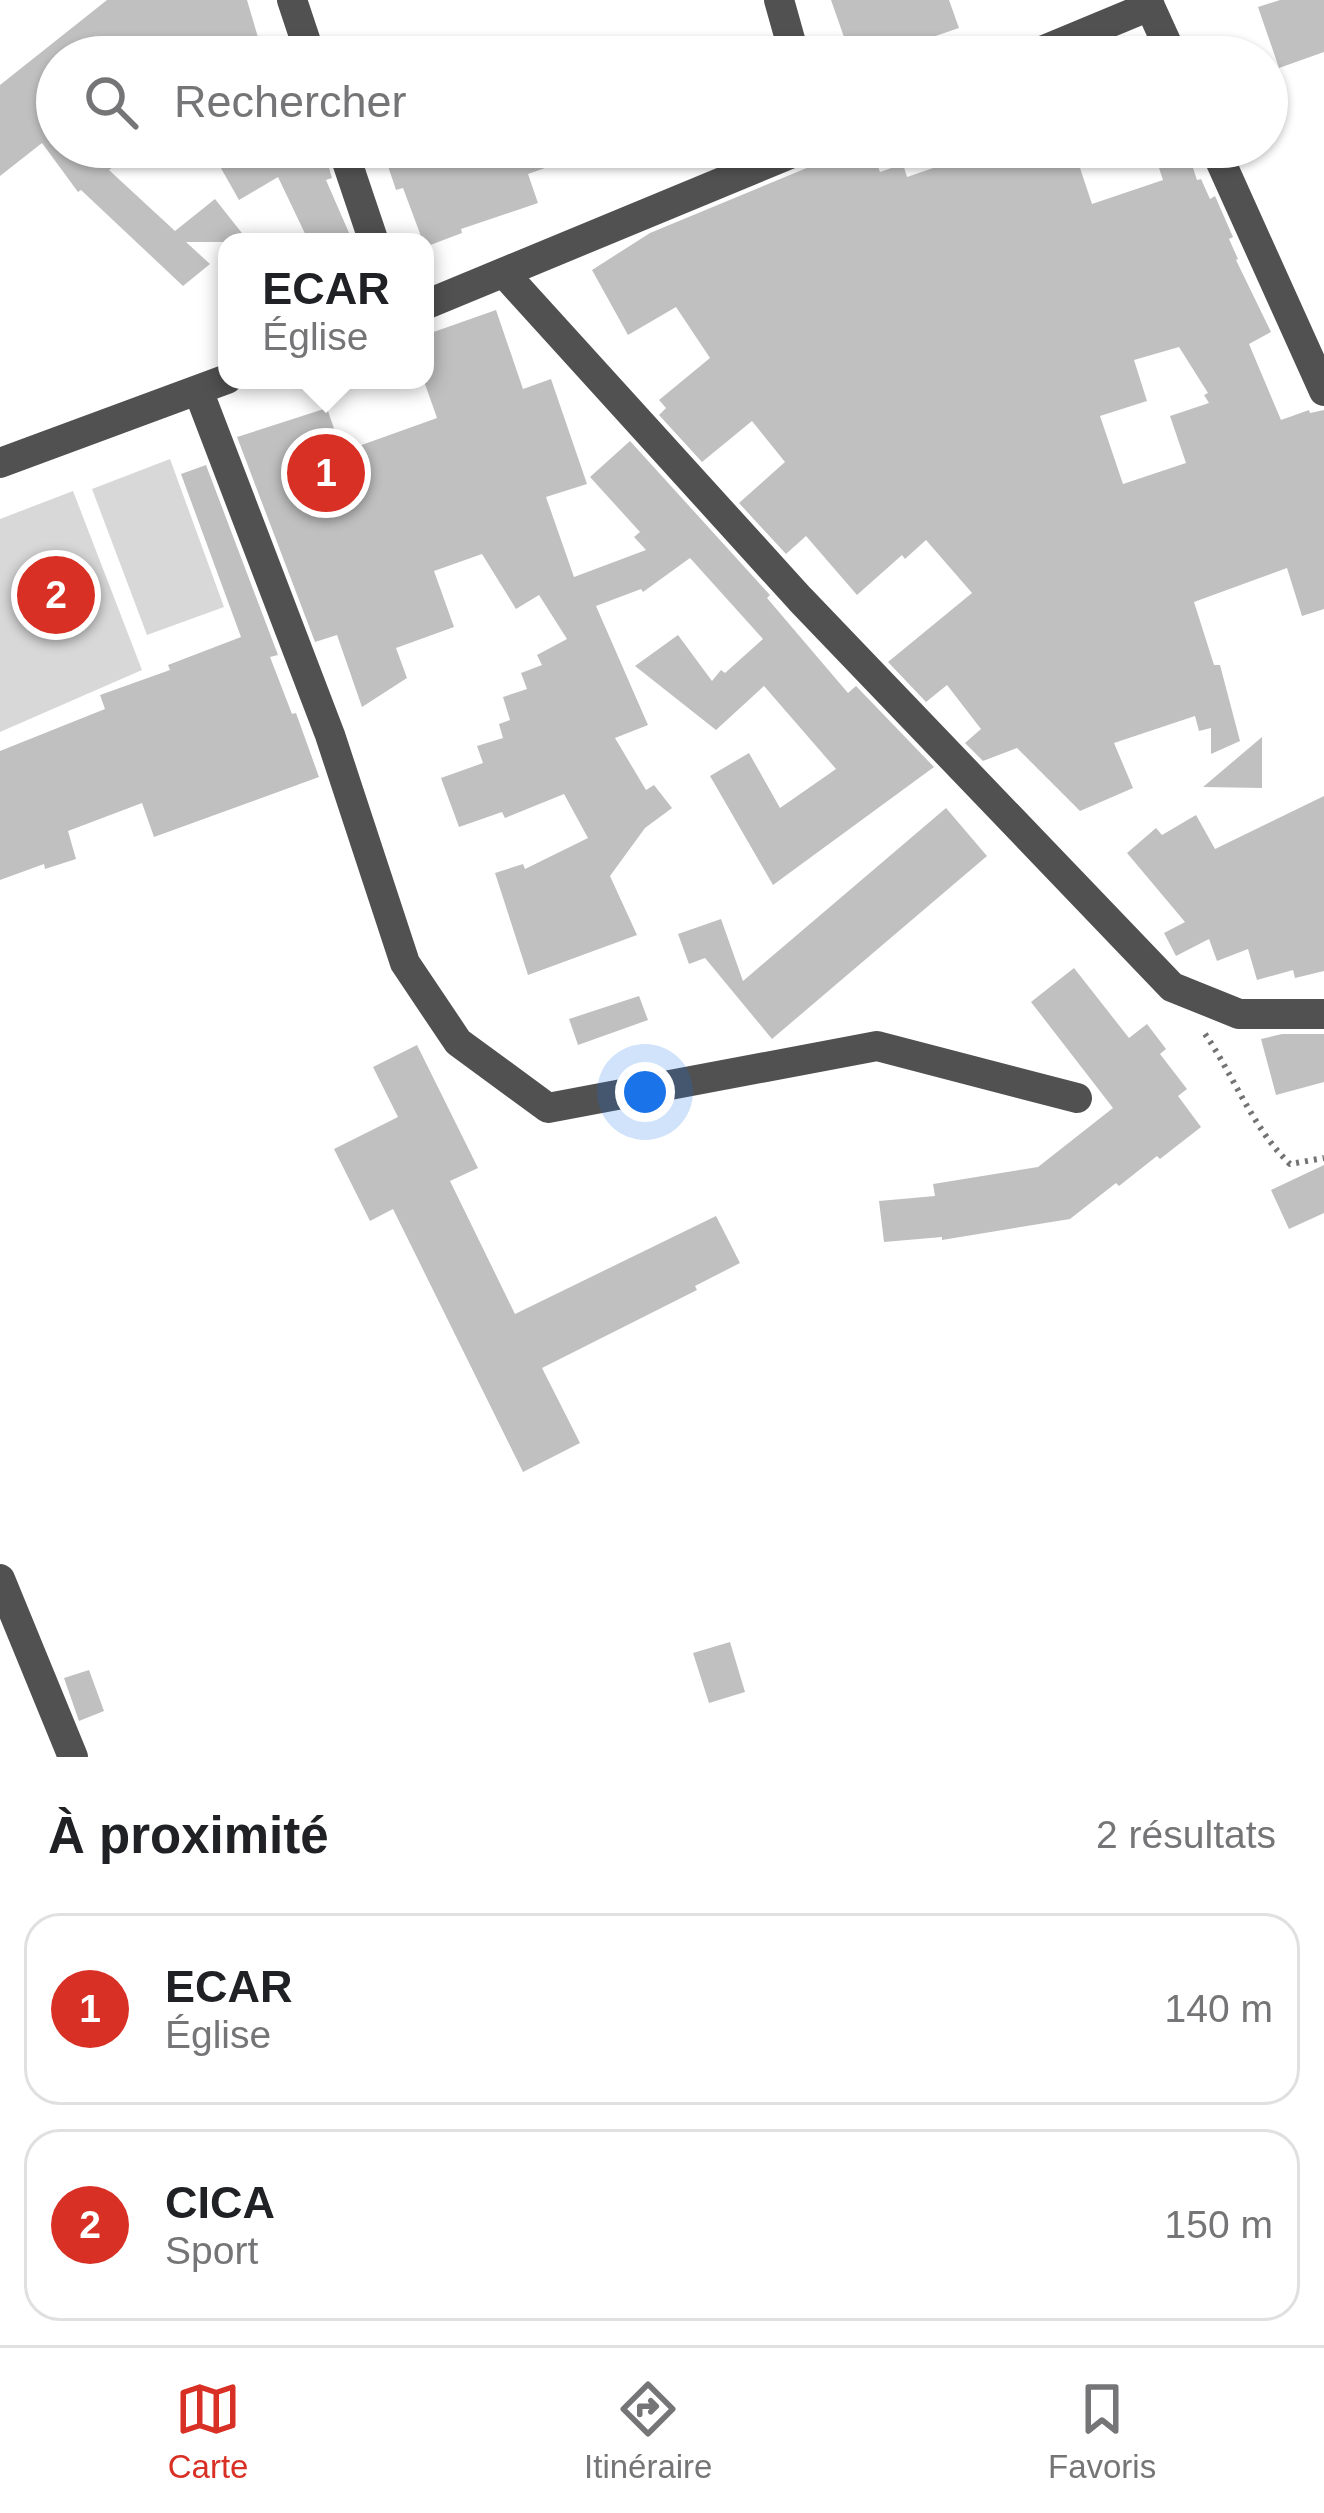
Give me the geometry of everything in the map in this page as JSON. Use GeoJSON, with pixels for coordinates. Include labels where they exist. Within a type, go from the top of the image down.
{"type":"FeatureCollection","features":[{"type":"Feature","properties":{"kind":"street"},"geometry":{"type":"LineString","coordinates":[[292,0],[304,36]]}},
{"type":"Feature","properties":{"kind":"street"},"geometry":{"type":"LineString","coordinates":[[778,0],[789,36]]}},
{"type":"Feature","properties":{"kind":"street"},"geometry":{"type":"LineString","coordinates":[[1074,36],[1149,3],[1164,36]]}},
{"type":"Feature","properties":{"kind":"street"},"geometry":{"type":"LineString","coordinates":[[349,168],[371,233]]}},
{"type":"Feature","properties":{"kind":"street"},"geometry":{"type":"LineString","coordinates":[[434,301],[756,168]]}},
{"type":"Feature","properties":{"kind":"street"},"geometry":{"type":"LineString","coordinates":[[1223,168],[1324,391]]}},
{"type":"Feature","properties":{"kind":"street"},"geometry":{"type":"LineString","coordinates":[[504,273],[800,599],[1172,987],[1239,1014],[1324,1014]]}},
{"type":"Feature","properties":{"kind":"street"},"geometry":{"type":"LineString","coordinates":[[0,463],[212,384],[405,963],[458,1042],[548,1108],[877,1046],[1077,1098]]}},
{"type":"Feature","properties":{"kind":"street"},"geometry":{"type":"LineString","coordinates":[[0,1579],[73,1757]]}},
{"type":"Feature","properties":{"kind":"path"},"geometry":{"type":"LineString","coordinates":[[1172,987],[1222,1058],[1272,1147],[1290,1164],[1324,1158]]}},
{"type":"Feature","properties":{"kind":"shaded area"},"geometry":{"type":"Polygon","coordinates":[[[170,459],[224,607],[147,635],[92,489],[170,459]]]}},
{"type":"Feature","properties":{"kind":"shaded area"},"geometry":{"type":"Polygon","coordinates":[[[73,491],[142,670],[0,732],[0,519],[73,491]]]}},
{"type":"Feature","properties":{"kind":"building"},"geometry":{"type":"Polygon","coordinates":[[[107,0],[247,0],[258,36],[62,36],[107,0]]]}},
{"type":"Feature","properties":{"kind":"building"},"geometry":{"type":"Polygon","coordinates":[[[831,0],[949,0],[959,28],[936,36],[844,36],[831,0]]]}},
{"type":"Feature","properties":{"kind":"building"},"geometry":{"type":"Polygon","coordinates":[[[1280,0],[1324,0],[1324,52],[1288,65],[1288,36],[1268,36],[1258,7],[1280,0]]]}},
{"type":"Feature","properties":{"kind":"building"},"geometry":{"type":"Polygon","coordinates":[[[36,56],[36,148],[0,176],[0,85],[36,56]]]}},
{"type":"Feature","properties":{"kind":"building"},"geometry":{"type":"Polygon","coordinates":[[[60,168],[112,168],[175,231],[215,199],[242,233],[218,233],[218,242],[186,242],[210,264],[183,286],[78,192],[60,168]]]}},
{"type":"Feature","properties":{"kind":"building"},"geometry":{"type":"Polygon","coordinates":[[[221,168],[329,168],[332,178],[326,180],[349,233],[305,233],[278,177],[239,200],[221,168]]]}},
{"type":"Feature","properties":{"kind":"building"},"geometry":{"type":"Polygon","coordinates":[[[389,168],[545,168],[528,174],[538,203],[461,229],[462,233],[434,244],[434,233],[420,233],[403,188],[396,190],[389,168]]]}},
{"type":"Feature","properties":{"kind":"building"},"geometry":{"type":"Polygon","coordinates":[[[807,168],[879,168],[880,172],[904,168],[907,177],[933,168],[1080,168],[1092,204],[1163,180],[1159,168],[1193,168],[1210,199],[1215,196],[1233,237],[1229,239],[1236,260],[1271,332],[1249,344],[1281,420],[1324,410],[1324,609],[1302,616],[1287,568],[1194,602],[1214,665],[1220,665],[1240,741],[1211,754],[1211,728],[1199,731],[1195,716],[1114,743],[1133,788],[1080,811],[1017,748],[983,761],[965,743],[981,729],[947,685],[926,702],[888,662],[972,593],[926,540],[857,595],[806,536],[786,554],[739,503],[785,462],[752,421],[702,462],[659,415],[666,408],[659,400],[710,358],[676,307],[628,335],[592,270],[650,233],[807,168]],[[1179,347],[1134,360],[1147,401],[1100,416],[1123,484],[1186,463],[1170,416],[1209,403],[1204,395],[1208,393],[1179,347]]]}},
{"type":"Feature","properties":{"kind":"building"},"geometry":{"type":"Polygon","coordinates":[[[496,310],[523,389],[551,379],[587,484],[546,497],[574,577],[646,550],[634,537],[640,532],[590,477],[630,441],[770,595],[767,598],[848,693],[856,686],[934,767],[773,885],[710,776],[749,753],[780,808],[836,769],[764,686],[716,730],[635,666],[678,635],[712,681],[763,639],[690,558],[643,592],[596,606],[648,725],[615,738],[646,790],[654,785],[672,808],[645,828],[610,876],[637,935],[528,975],[495,873],[523,864],[525,869],[588,838],[564,794],[505,818],[502,812],[459,827],[441,778],[483,763],[477,746],[503,738],[499,724],[510,720],[503,697],[527,689],[521,673],[542,665],[537,655],[567,639],[539,595],[516,609],[482,554],[434,571],[454,627],[396,648],[407,678],[362,707],[337,635],[315,642],[237,437],[327,408],[342,452],[437,418],[427,389],[434,389],[434,332],[496,310]]]}},
{"type":"Feature","properties":{"kind":"building"},"geometry":{"type":"Polygon","coordinates":[[[206,465],[278,655],[270,657],[319,777],[154,837],[142,803],[68,831],[76,859],[45,869],[44,864],[0,880],[0,751],[105,709],[100,695],[241,637],[181,474],[206,465]]]}},
{"type":"Feature","properties":{"kind":"building"},"geometry":{"type":"Polygon","coordinates":[[[1262,737],[1262,788],[1203,787],[1262,737]]]}},
{"type":"Feature","properties":{"kind":"building"},"geometry":{"type":"Polygon","coordinates":[[[1324,796],[1324,971],[1295,978],[1293,970],[1257,980],[1248,949],[1217,961],[1209,939],[1176,956],[1164,933],[1185,922],[1127,853],[1156,828],[1162,835],[1196,815],[1215,849],[1324,796]]]}},
{"type":"Feature","properties":{"kind":"building"},"geometry":{"type":"Polygon","coordinates":[[[946,808],[987,856],[772,1039],[705,958],[689,964],[678,934],[721,919],[743,981],[946,808]]]}},
{"type":"Feature","properties":{"kind":"building"},"geometry":{"type":"Polygon","coordinates":[[[1074,968],[1129,1038],[1147,1024],[1166,1049],[1160,1054],[1187,1089],[1178,1096],[1201,1127],[1070,1219],[942,1240],[884,1242],[879,1201],[935,1196],[933,1184],[1038,1167],[1113,1108],[1031,1002],[1074,968]]]}},
{"type":"Feature","properties":{"kind":"building"},"geometry":{"type":"Polygon","coordinates":[[[639,996],[648,1020],[578,1045],[569,1019],[639,996]]]}},
{"type":"Feature","properties":{"kind":"building"},"geometry":{"type":"Polygon","coordinates":[[[1324,1034],[1324,1082],[1276,1095],[1261,1039],[1324,1034]]]}},
{"type":"Feature","properties":{"kind":"building"},"geometry":{"type":"Polygon","coordinates":[[[417,1045],[478,1168],[450,1181],[515,1314],[716,1216],[740,1263],[695,1286],[697,1290],[542,1368],[580,1443],[523,1472],[393,1209],[370,1221],[334,1149],[398,1117],[373,1067],[417,1045]]]}},
{"type":"Feature","properties":{"kind":"building"},"geometry":{"type":"Polygon","coordinates":[[[1324,1165],[1324,1213],[1289,1229],[1271,1190],[1324,1165]]]}},
{"type":"Feature","properties":{"kind":"building"},"geometry":{"type":"Polygon","coordinates":[[[730,1642],[745,1692],[709,1703],[693,1653],[730,1642]]]}},
{"type":"Feature","properties":{"kind":"building"},"geometry":{"type":"Polygon","coordinates":[[[89,1670],[104,1711],[79,1721],[64,1678],[89,1670]]]}},
{"type":"Feature","properties":{"kind":"place","name":"ECAR"},"geometry":{"type":"Point","coordinates":[326,473]}},
{"type":"Feature","properties":{"kind":"place","name":"CICA"},"geometry":{"type":"Point","coordinates":[56,595]}}]}
